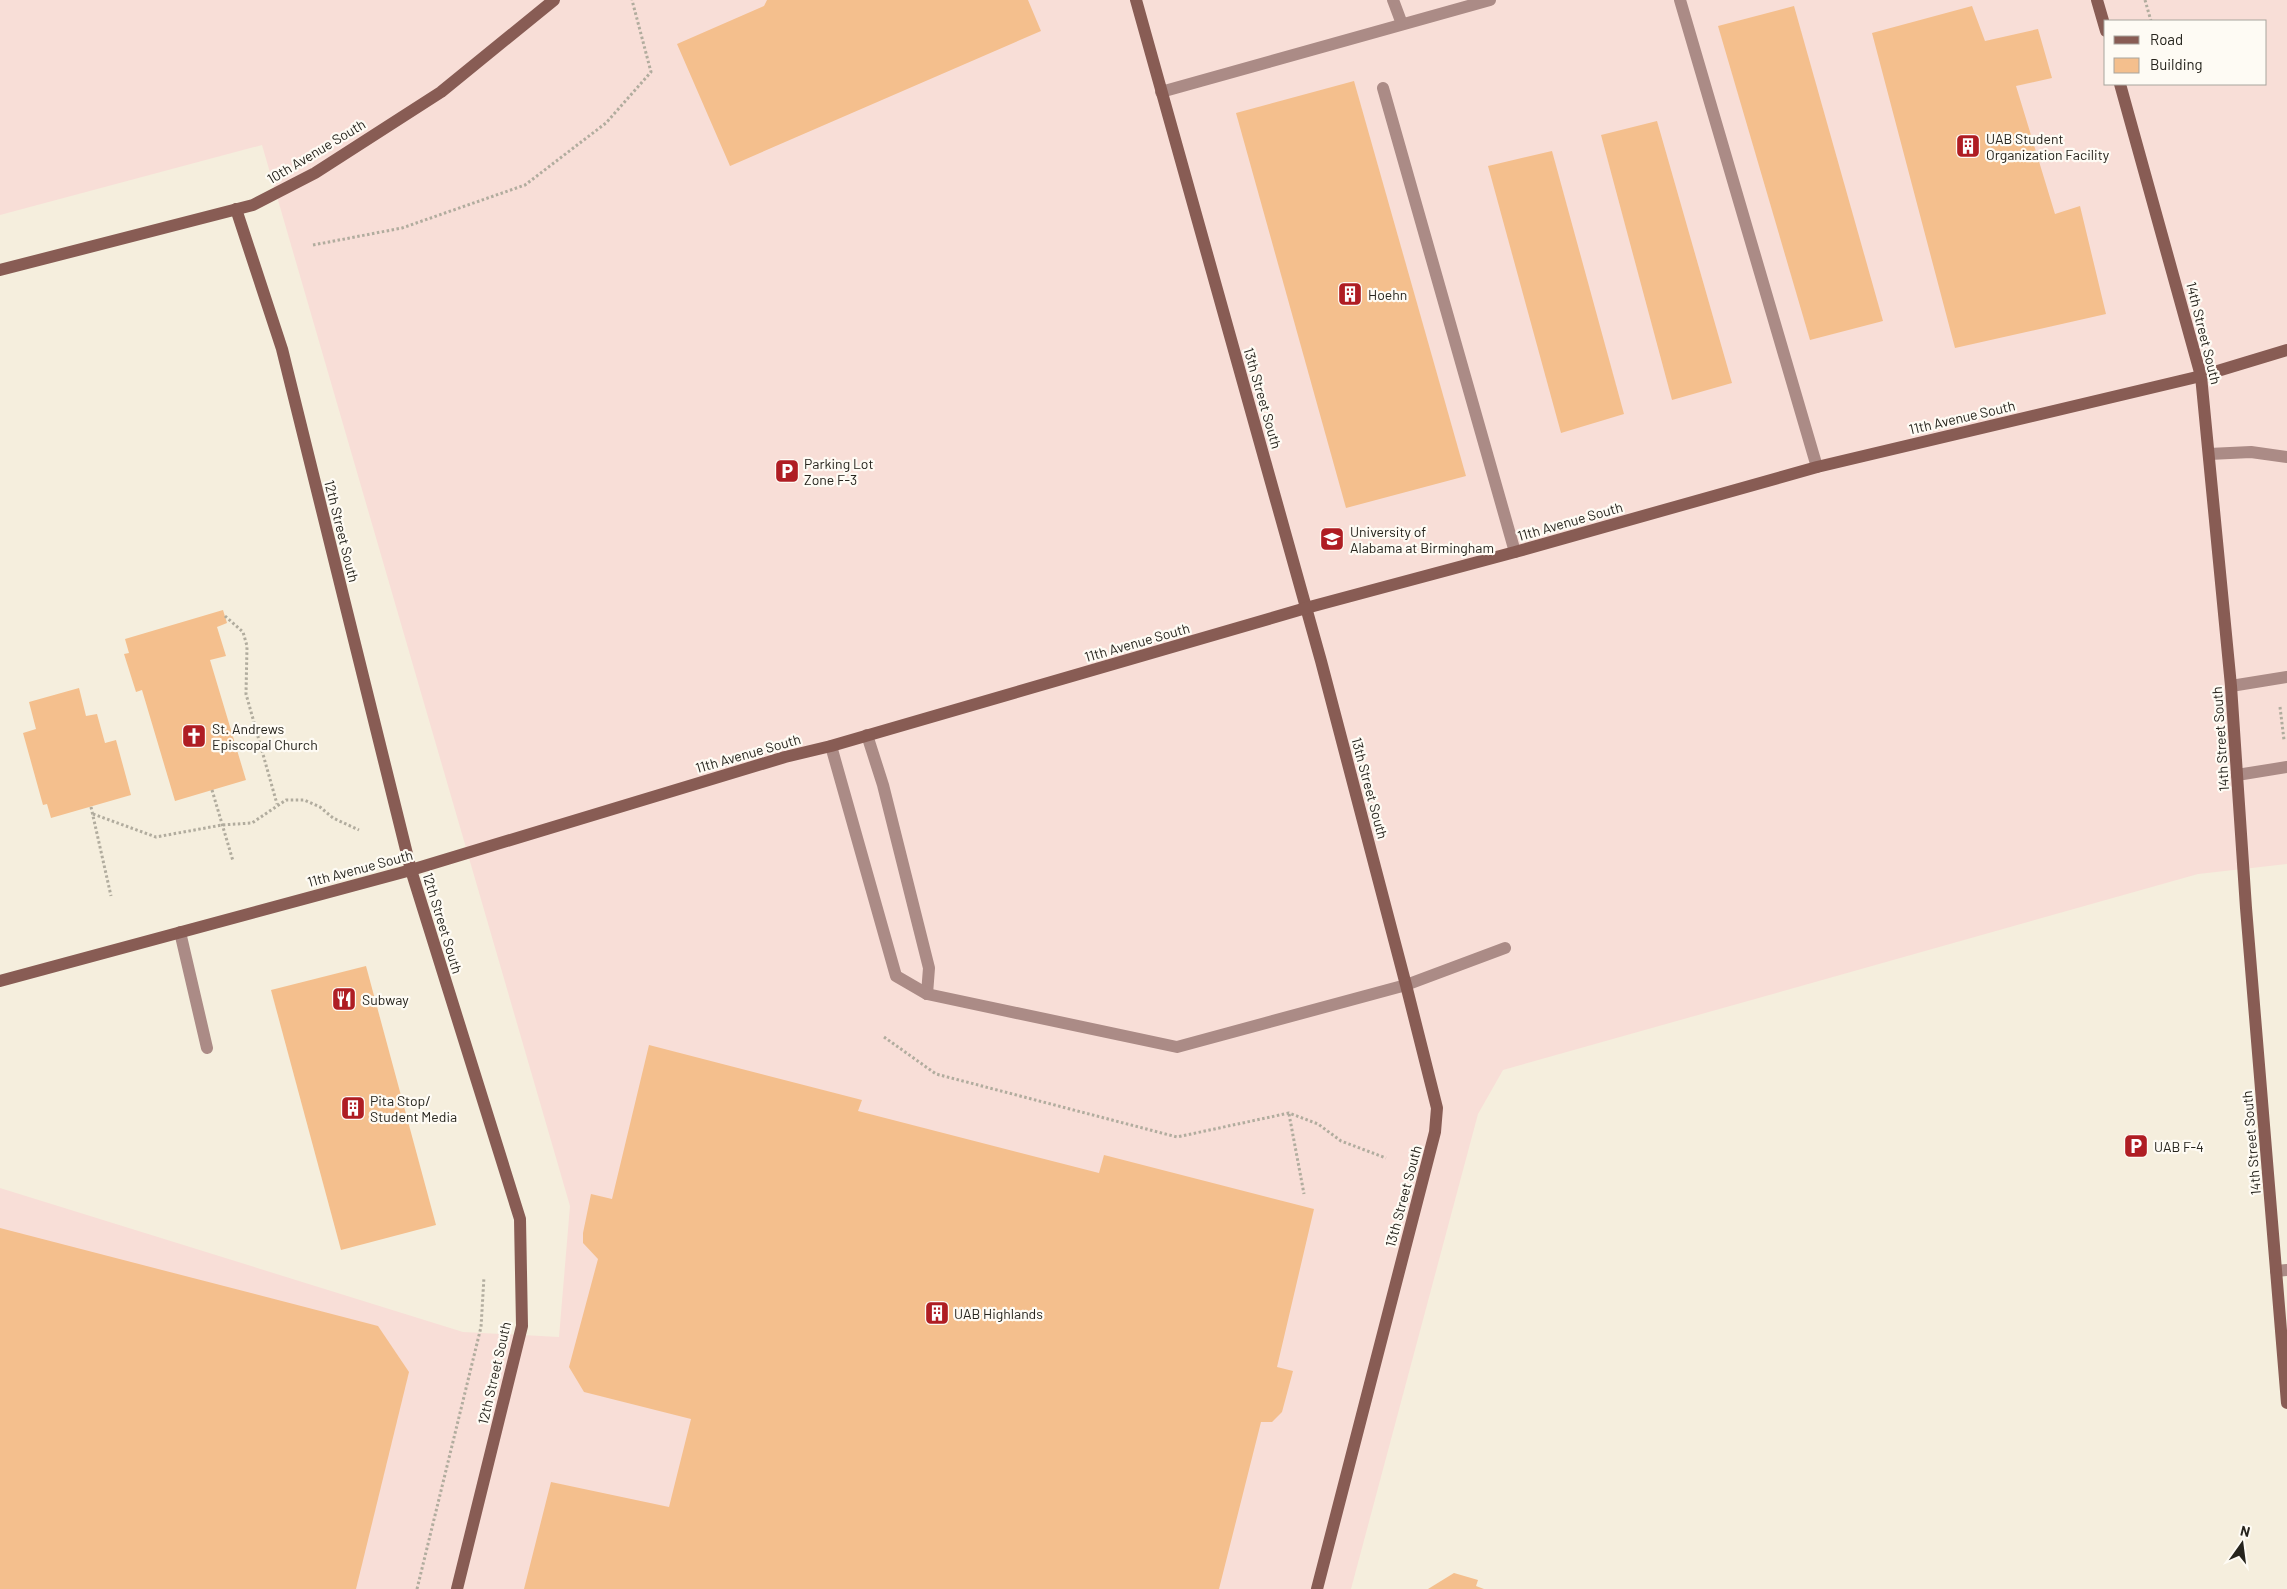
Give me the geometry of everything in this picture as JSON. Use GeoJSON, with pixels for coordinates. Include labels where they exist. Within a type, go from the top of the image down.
{"type":"FeatureCollection","features":[{"type":"Feature","properties":{"kind":"street","name":"10th Avenue South"},"geometry":{"type":"LineString","coordinates":[[0,270],[253,205],[315,173],[432,97],[554,0]]}},
{"type":"Feature","properties":{"kind":"street","name":"13th Street South"},"geometry":{"type":"LineString","coordinates":[[1136,0],[1306,608],[1406,985],[1436,1108],[1435,1132],[1317,1589]]}},
{"type":"Feature","properties":{"kind":"street"},"geometry":{"type":"LineString","coordinates":[[2097,0],[2104,24]]}},
{"type":"Feature","properties":{"kind":"street","name":"14th Street South"},"geometry":{"type":"LineString","coordinates":[[2120,85],[2201,376],[2232,686],[2237,775],[2282,1270],[2287,1403]]}},
{"type":"Feature","properties":{"kind":"street","name":"12th Street South"},"geometry":{"type":"LineString","coordinates":[[236,208],[282,350],[411,870],[520,1219],[522,1326],[457,1589]]}},
{"type":"Feature","properties":{"kind":"street","name":"11th Avenue South"},"geometry":{"type":"LineString","coordinates":[[0,981],[411,870],[785,757],[831,746],[1306,608],[1515,552],[1817,466],[2201,376],[2287,350]]}},
{"type":"Feature","properties":{"kind":"lane"},"geometry":{"type":"LineString","coordinates":[[1393,0],[1402,24]]}},
{"type":"Feature","properties":{"kind":"lane"},"geometry":{"type":"LineString","coordinates":[[1161,92],[1490,0]]}},
{"type":"Feature","properties":{"kind":"lane"},"geometry":{"type":"LineString","coordinates":[[1680,0],[1817,466]]}},
{"type":"Feature","properties":{"kind":"lane"},"geometry":{"type":"LineString","coordinates":[[1383,88],[1515,552]]}},
{"type":"Feature","properties":{"kind":"lane"},"geometry":{"type":"LineString","coordinates":[[2209,454],[2251,452],[2287,457]]}},
{"type":"Feature","properties":{"kind":"lane"},"geometry":{"type":"LineString","coordinates":[[2232,686],[2287,677]]}},
{"type":"Feature","properties":{"kind":"lane"},"geometry":{"type":"LineString","coordinates":[[867,735],[883,785],[929,968],[927,994]]}},
{"type":"Feature","properties":{"kind":"lane"},"geometry":{"type":"LineString","coordinates":[[831,746],[896,976],[927,994],[1177,1047],[1406,985],[1505,948]]}},
{"type":"Feature","properties":{"kind":"lane"},"geometry":{"type":"LineString","coordinates":[[2237,775],[2287,767]]}},
{"type":"Feature","properties":{"kind":"lane"},"geometry":{"type":"LineString","coordinates":[[180,932],[207,1048]]}},
{"type":"Feature","properties":{"kind":"path"},"geometry":{"type":"LineString","coordinates":[[312,245],[402,228],[525,185],[540,174],[606,123],[652,72],[632,0]]}},
{"type":"Feature","properties":{"kind":"path"},"geometry":{"type":"LineString","coordinates":[[2145,0],[2151,20]]}},
{"type":"Feature","properties":{"kind":"path"},"geometry":{"type":"LineString","coordinates":[[225,616],[243,632],[247,646],[246,694],[277,804]]}},
{"type":"Feature","properties":{"kind":"path"},"geometry":{"type":"LineString","coordinates":[[2273,680],[2280,699],[2287,767]]}},
{"type":"Feature","properties":{"kind":"path"},"geometry":{"type":"LineString","coordinates":[[212,790],[233,861]]}},
{"type":"Feature","properties":{"kind":"path"},"geometry":{"type":"LineString","coordinates":[[94,814],[156,837],[222,825],[252,823],[277,804],[286,800],[304,800],[320,807],[334,818],[359,830]]}},
{"type":"Feature","properties":{"kind":"path"},"geometry":{"type":"LineString","coordinates":[[91,807],[111,896]]}},
{"type":"Feature","properties":{"kind":"path"},"geometry":{"type":"LineString","coordinates":[[884,1037],[936,1074],[1177,1137],[1288,1113],[1318,1124],[1341,1141],[1386,1158]]}},
{"type":"Feature","properties":{"kind":"path"},"geometry":{"type":"LineString","coordinates":[[1288,1113],[1304,1194]]}},
{"type":"Feature","properties":{"kind":"path"},"geometry":{"type":"LineString","coordinates":[[417,1589],[481,1327],[484,1277]]}},
{"type":"Feature","properties":{"kind":"shaded area","name":"University of Alabama at Birmingham"},"geometry":{"type":"Polygon","coordinates":[[[0,0],[2287,0],[2287,864],[2198,874],[1503,1070],[1478,1114],[1351,1589],[0,1589],[0,1188],[463,1332],[559,1337],[570,1206],[262,145],[0,215],[0,0]]]}},
{"type":"Feature","properties":{"kind":"building"},"geometry":{"type":"Polygon","coordinates":[[[767,0],[1028,0],[1041,31],[730,166],[677,44],[764,6],[767,0]]]}},
{"type":"Feature","properties":{"kind":"building"},"geometry":{"type":"Polygon","coordinates":[[[1794,6],[1883,321],[1810,340],[1718,26],[1794,6]]]}},
{"type":"Feature","properties":{"kind":"building","name":"UAB Student Organization Facility"},"geometry":{"type":"Polygon","coordinates":[[[1972,6],[1985,41],[2038,29],[2052,78],[2016,86],[2055,214],[2080,206],[2106,314],[1955,348],[1872,33],[1972,6]]]}},
{"type":"Feature","properties":{"kind":"building","name":"Hoehn"},"geometry":{"type":"Polygon","coordinates":[[[1354,81],[1466,476],[1346,508],[1236,113],[1354,81]]]}},
{"type":"Feature","properties":{"kind":"building"},"geometry":{"type":"Polygon","coordinates":[[[1657,121],[1732,383],[1672,400],[1601,135],[1657,121]]]}},
{"type":"Feature","properties":{"kind":"building"},"geometry":{"type":"Polygon","coordinates":[[[1552,151],[1624,414],[1561,433],[1488,166],[1552,151]]]}},
{"type":"Feature","properties":{"kind":"building","name":"St. Andrews Episcopal Church"},"geometry":{"type":"Polygon","coordinates":[[[223,610],[227,623],[217,627],[226,656],[210,660],[246,780],[175,801],[142,690],[136,692],[124,654],[129,653],[125,639],[223,610]]]}},
{"type":"Feature","properties":{"kind":"building"},"geometry":{"type":"Polygon","coordinates":[[[79,688],[86,716],[97,714],[105,743],[116,740],[131,795],[51,818],[47,804],[43,805],[23,733],[36,729],[29,702],[79,688]]]}},
{"type":"Feature","properties":{"kind":"building","name":"Pita Stop/ Student Media"},"geometry":{"type":"Polygon","coordinates":[[[366,966],[436,1225],[341,1250],[271,990],[366,966]]]}},
{"type":"Feature","properties":{"kind":"building","name":"UAB Highlands"},"geometry":{"type":"Polygon","coordinates":[[[649,1045],[862,1100],[858,1111],[1099,1173],[1104,1155],[1314,1209],[1277,1367],[1293,1371],[1282,1412],[1272,1422],[1261,1422],[1219,1589],[524,1589],[551,1482],[669,1507],[691,1419],[584,1392],[569,1367],[598,1259],[583,1243],[583,1233],[591,1194],[612,1199],[649,1045]]]}},
{"type":"Feature","properties":{"kind":"building"},"geometry":{"type":"Polygon","coordinates":[[[0,1228],[378,1326],[409,1372],[356,1589],[0,1589],[0,1228]]]}},
{"type":"Feature","properties":{"kind":"building"},"geometry":{"type":"Polygon","coordinates":[[[1454,1573],[1478,1580],[1476,1586],[1484,1589],[1428,1589],[1454,1573]]]}},
{"type":"Feature","properties":{"kind":"place","name":"UAB Student Organization Facility"},"geometry":{"type":"Point","coordinates":[1968,146]}},
{"type":"Feature","properties":{"kind":"place","name":"Hoehn"},"geometry":{"type":"Point","coordinates":[1350,294]}},
{"type":"Feature","properties":{"kind":"place","name":"Parking Lot Zone F-3"},"geometry":{"type":"Point","coordinates":[787,471]}},
{"type":"Feature","properties":{"kind":"place","name":"University of Alabama at Birmingham"},"geometry":{"type":"Point","coordinates":[1332,539]}},
{"type":"Feature","properties":{"kind":"place","name":"St. Andrews Episcopal Church"},"geometry":{"type":"Point","coordinates":[194,736]}},
{"type":"Feature","properties":{"kind":"place","name":"Subway"},"geometry":{"type":"Point","coordinates":[344,999]}},
{"type":"Feature","properties":{"kind":"place","name":"Pita Stop/ Student Media"},"geometry":{"type":"Point","coordinates":[353,1108]}},
{"type":"Feature","properties":{"kind":"place","name":"UAB F-4"},"geometry":{"type":"Point","coordinates":[2136,1146]}},
{"type":"Feature","properties":{"kind":"place","name":"UAB Highlands"},"geometry":{"type":"Point","coordinates":[937,1313]}}]}
